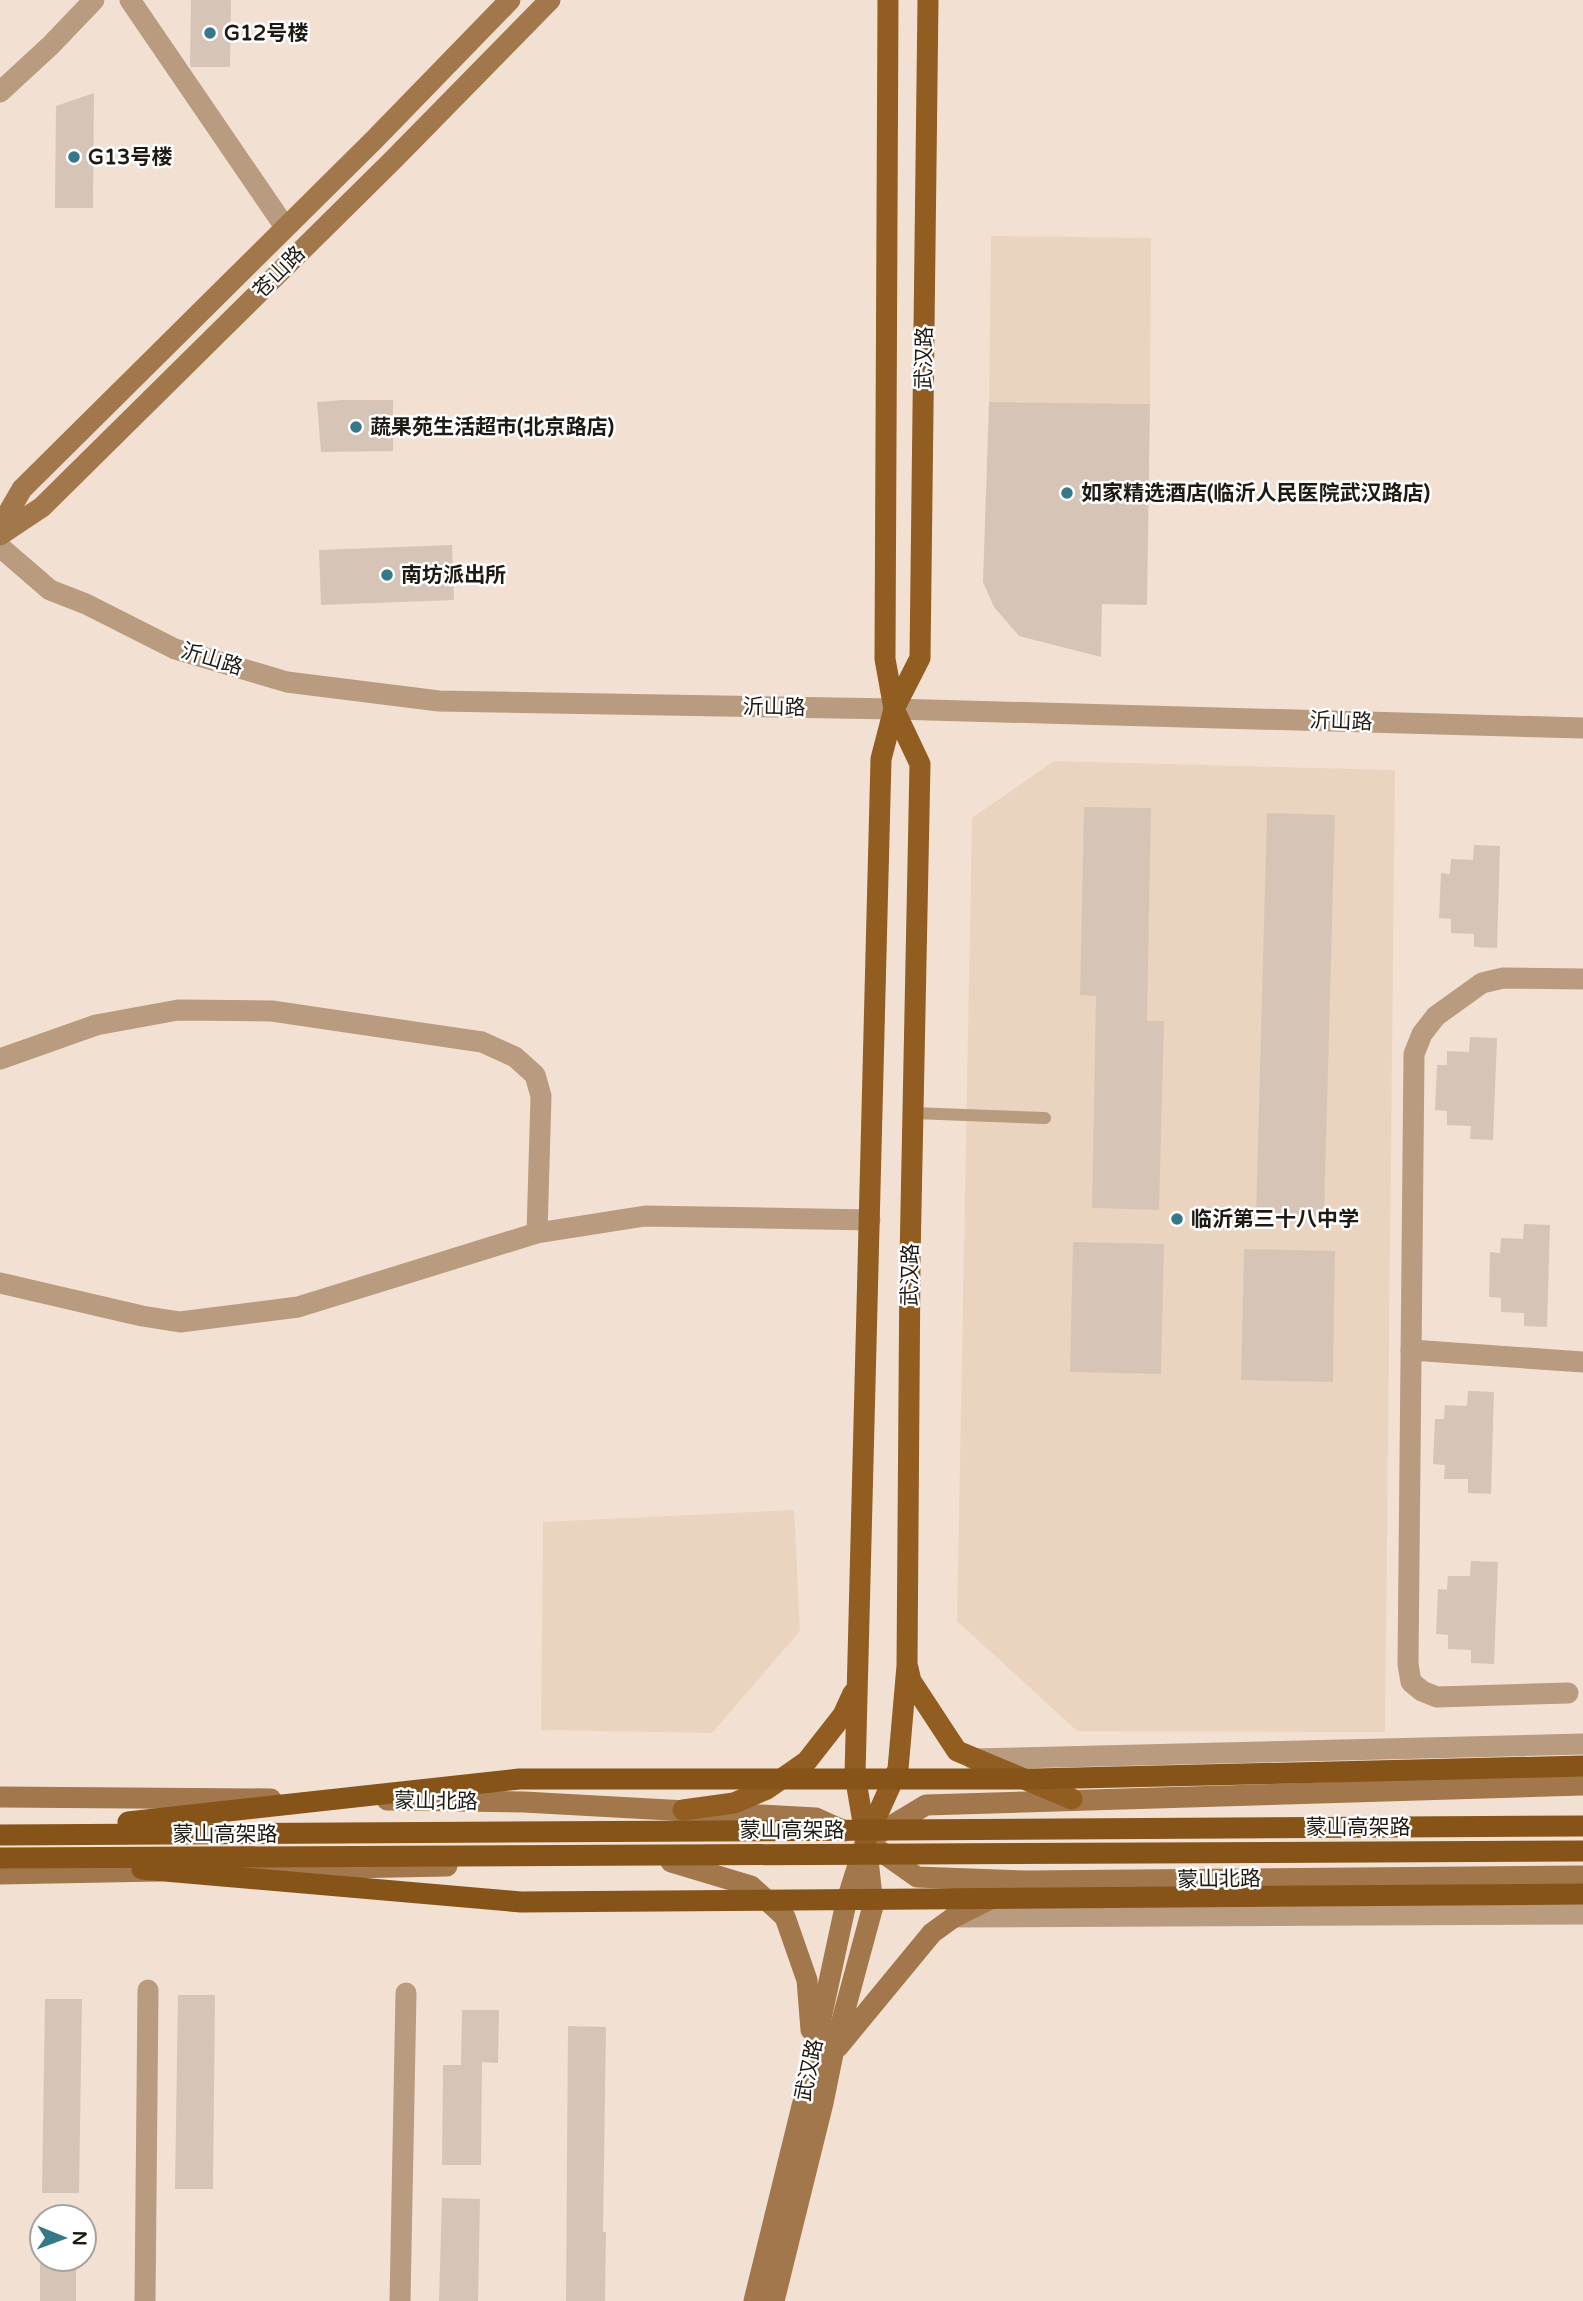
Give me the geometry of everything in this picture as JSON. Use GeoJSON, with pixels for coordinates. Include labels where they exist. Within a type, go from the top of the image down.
{"type":"FeatureCollection","features":[{"type":"Feature","properties":{"kind":"highway"},"geometry":{"type":"LineString","coordinates":[[7,1835],[519,1779],[1035,1779],[1583,1766]]}},
{"type":"Feature","properties":{"kind":"highway","name":"蒙山高架路"},"geometry":{"type":"LineString","coordinates":[[7,1835],[1583,1826]]}},
{"type":"Feature","properties":{"kind":"highway","name":"蒙山高架路"},"geometry":{"type":"LineString","coordinates":[[4,1863],[1583,1851]]}},
{"type":"Feature","properties":{"kind":"highway"},"geometry":{"type":"LineString","coordinates":[[4,1863],[521,1902],[1583,1894]]}},
{"type":"Feature","properties":{"kind":"main road","name":"苍山路"},"geometry":{"type":"LineString","coordinates":[[0,527],[22,489],[510,0]]}},
{"type":"Feature","properties":{"kind":"main road","name":"苍山路"},"geometry":{"type":"LineString","coordinates":[[0,535],[43,507],[374,179],[550,0]]}},
{"type":"Feature","properties":{"kind":"main road","name":"武汉路"},"geometry":{"type":"LineString","coordinates":[[866,1840],[898,1769],[907,1666],[910,1259],[920,764],[894,709],[885,659],[888,0]]}},
{"type":"Feature","properties":{"kind":"main road","name":"武汉路"},"geometry":{"type":"LineString","coordinates":[[754,2301],[803,2102],[873,1906],[855,1775],[881,759],[894,709],[920,658],[928,0]]}},
{"type":"Feature","properties":{"kind":"main road"},"geometry":{"type":"LineString","coordinates":[[907,1666],[912,1681],[957,1751],[1072,1799]]}},
{"type":"Feature","properties":{"kind":"main road"},"geometry":{"type":"LineString","coordinates":[[684,1810],[734,1802],[767,1789],[807,1761],[843,1715],[857,1685]]}},
{"type":"Feature","properties":{"kind":"main road"},"geometry":{"type":"LineString","coordinates":[[4,1863],[812,1862],[866,1840],[926,1805],[1583,1785]]}},
{"type":"Feature","properties":{"kind":"main road","name":"蒙山北路"},"geometry":{"type":"LineString","coordinates":[[0,1797],[524,1802],[816,1818],[866,1840],[917,1877],[1026,1881],[1583,1876]]}},
{"type":"Feature","properties":{"kind":"main road"},"geometry":{"type":"LineString","coordinates":[[671,1862],[751,1886],[785,1917],[807,1980],[822,2054]]}},
{"type":"Feature","properties":{"kind":"main road"},"geometry":{"type":"LineString","coordinates":[[822,2054],[932,1933],[954,1917],[1026,1881]]}},
{"type":"Feature","properties":{"kind":"main road","name":"武汉路"},"geometry":{"type":"LineString","coordinates":[[774,2301],[823,2103],[822,2054]]}},
{"type":"Feature","properties":{"kind":"street"},"geometry":{"type":"LineString","coordinates":[[0,92],[94,0]]}},
{"type":"Feature","properties":{"kind":"street"},"geometry":{"type":"LineString","coordinates":[[130,0],[285,228]]}},
{"type":"Feature","properties":{"kind":"street","name":"沂山路"},"geometry":{"type":"LineString","coordinates":[[0,547],[50,590],[86,604],[175,649],[287,682],[439,701],[894,709],[1583,728]]}},
{"type":"Feature","properties":{"kind":"street"},"geometry":{"type":"LineString","coordinates":[[1568,1693],[1437,1697],[1410,1682],[1408,1664],[1414,1054],[1422,1034],[1436,1016],[1482,983],[1503,978],[1583,979]]}},
{"type":"Feature","properties":{"kind":"street"},"geometry":{"type":"LineString","coordinates":[[0,1059],[96,1025],[178,1010],[272,1011],[482,1042],[514,1056],[535,1075],[541,1096],[537,1233]]}},
{"type":"Feature","properties":{"kind":"street"},"geometry":{"type":"LineString","coordinates":[[0,1283],[142,1316],[180,1322],[298,1307],[537,1233],[645,1216],[870,1220]]}},
{"type":"Feature","properties":{"kind":"street"},"geometry":{"type":"LineString","coordinates":[[1411,1350],[1583,1362]]}},
{"type":"Feature","properties":{"kind":"street"},"geometry":{"type":"LineString","coordinates":[[973,1759],[1583,1744]]}},
{"type":"Feature","properties":{"kind":"street"},"geometry":{"type":"LineString","coordinates":[[954,1917],[1583,1914]]}},
{"type":"Feature","properties":{"kind":"street"},"geometry":{"type":"LineString","coordinates":[[145,2301],[148,1990]]}},
{"type":"Feature","properties":{"kind":"street"},"geometry":{"type":"LineString","coordinates":[[400,2301],[406,1993]]}},
{"type":"Feature","properties":{"kind":"lane"},"geometry":{"type":"LineString","coordinates":[[913,1113],[1045,1118]]}},
{"type":"Feature","properties":{"kind":"shaded area"},"geometry":{"type":"Polygon","coordinates":[[[991,236],[1151,238],[1150,404],[989,402],[991,236]]]}},
{"type":"Feature","properties":{"kind":"shaded area","name":"临沂第三十八中学"},"geometry":{"type":"Polygon","coordinates":[[[1054,761],[1395,770],[1385,1732],[1077,1731],[957,1621],[972,818],[1054,761]]]}},
{"type":"Feature","properties":{"kind":"shaded area"},"geometry":{"type":"Polygon","coordinates":[[[794,1510],[800,1631],[712,1733],[541,1730],[543,1522],[794,1510]]]}},
{"type":"Feature","properties":{"kind":"building","name":"G12号楼"},"geometry":{"type":"Polygon","coordinates":[[[191,0],[231,0],[230,67],[191,67],[191,0]]]}},
{"type":"Feature","properties":{"kind":"building","name":"G13号楼"},"geometry":{"type":"Polygon","coordinates":[[[94,93],[93,208],[55,208],[56,106],[94,93]]]}},
{"type":"Feature","properties":{"kind":"building","name":"蔬果苑生活超市(北京路店)"},"geometry":{"type":"Polygon","coordinates":[[[393,400],[393,451],[321,452],[317,402],[393,400]]]}},
{"type":"Feature","properties":{"kind":"building","name":"如家精选酒店(临沂人民医院武汉路店)"},"geometry":{"type":"Polygon","coordinates":[[[989,402],[1150,404],[1147,605],[1102,604],[1101,657],[1019,636],[994,607],[983,582],[989,402]]]}},
{"type":"Feature","properties":{"kind":"building","name":"南坊派出所"},"geometry":{"type":"Polygon","coordinates":[[[452,545],[454,600],[321,605],[319,550],[452,545]]]}},
{"type":"Feature","properties":{"kind":"building"},"geometry":{"type":"Polygon","coordinates":[[[1084,807],[1151,808],[1147,1021],[1164,1021],[1159,1210],[1092,1208],[1096,996],[1080,995],[1084,807]]]}},
{"type":"Feature","properties":{"kind":"building"},"geometry":{"type":"Polygon","coordinates":[[[1267,813],[1335,815],[1324,1216],[1256,1215],[1267,813]]]}},
{"type":"Feature","properties":{"kind":"building"},"geometry":{"type":"Polygon","coordinates":[[[1474,845],[1500,846],[1497,948],[1474,947],[1474,934],[1451,933],[1451,919],[1439,918],[1441,873],[1450,874],[1451,859],[1473,860],[1474,845]]]}},
{"type":"Feature","properties":{"kind":"building"},"geometry":{"type":"Polygon","coordinates":[[[1470,1037],[1497,1038],[1493,1140],[1470,1139],[1471,1126],[1447,1125],[1447,1111],[1435,1110],[1437,1065],[1447,1065],[1447,1051],[1469,1052],[1470,1037]]]}},
{"type":"Feature","properties":{"kind":"building"},"geometry":{"type":"Polygon","coordinates":[[[1524,1224],[1550,1225],[1547,1327],[1524,1326],[1524,1313],[1501,1312],[1501,1298],[1489,1297],[1490,1252],[1500,1253],[1501,1238],[1523,1239],[1524,1224]]]}},
{"type":"Feature","properties":{"kind":"building"},"geometry":{"type":"Polygon","coordinates":[[[1073,1242],[1164,1244],[1161,1374],[1070,1372],[1073,1242]]]}},
{"type":"Feature","properties":{"kind":"building"},"geometry":{"type":"Polygon","coordinates":[[[1244,1249],[1335,1251],[1333,1382],[1241,1380],[1244,1249]]]}},
{"type":"Feature","properties":{"kind":"building"},"geometry":{"type":"Polygon","coordinates":[[[1468,1391],[1494,1392],[1491,1494],[1468,1493],[1468,1479],[1444,1479],[1445,1465],[1433,1464],[1435,1419],[1444,1419],[1445,1405],[1467,1406],[1468,1391]]]}},
{"type":"Feature","properties":{"kind":"building"},"geometry":{"type":"Polygon","coordinates":[[[1471,1561],[1498,1562],[1494,1664],[1471,1663],[1471,1650],[1448,1649],[1448,1635],[1436,1634],[1438,1589],[1447,1590],[1448,1576],[1470,1576],[1471,1561]]]}},
{"type":"Feature","properties":{"kind":"building"},"geometry":{"type":"Polygon","coordinates":[[[178,1995],[215,1995],[213,2189],[175,2189],[178,1995]]]}},
{"type":"Feature","properties":{"kind":"building"},"geometry":{"type":"Polygon","coordinates":[[[45,1999],[82,1999],[79,2193],[42,2193],[45,1999]]]}},
{"type":"Feature","properties":{"kind":"building"},"geometry":{"type":"Polygon","coordinates":[[[462,2010],[499,2010],[498,2063],[482,2062],[481,2165],[442,2165],[443,2065],[461,2065],[462,2010]]]}},
{"type":"Feature","properties":{"kind":"building"},"geometry":{"type":"Polygon","coordinates":[[[568,2026],[606,2027],[603,2232],[606,2232],[605,2301],[566,2301],[568,2026]]]}},
{"type":"Feature","properties":{"kind":"building"},"geometry":{"type":"Polygon","coordinates":[[[442,2198],[480,2199],[478,2301],[439,2301],[442,2198]]]}},
{"type":"Feature","properties":{"kind":"building"},"geometry":{"type":"Polygon","coordinates":[[[40,2273],[76,2273],[76,2301],[40,2301],[40,2273]]]}},
{"type":"Feature","properties":{"kind":"place","name":"G12号楼"},"geometry":{"type":"Point","coordinates":[210,33]}},
{"type":"Feature","properties":{"kind":"place","name":"G13号楼"},"geometry":{"type":"Point","coordinates":[74,157]}},
{"type":"Feature","properties":{"kind":"place","name":"蔬果苑生活超市(北京路店)"},"geometry":{"type":"Point","coordinates":[356,427]}},
{"type":"Feature","properties":{"kind":"place","name":"如家精选酒店(临沂人民医院武汉路店)"},"geometry":{"type":"Point","coordinates":[1067,493]}},
{"type":"Feature","properties":{"kind":"place","name":"南坊派出所"},"geometry":{"type":"Point","coordinates":[387,575]}},
{"type":"Feature","properties":{"kind":"place","name":"临沂第三十八中学"},"geometry":{"type":"Point","coordinates":[1177,1219]}}]}
